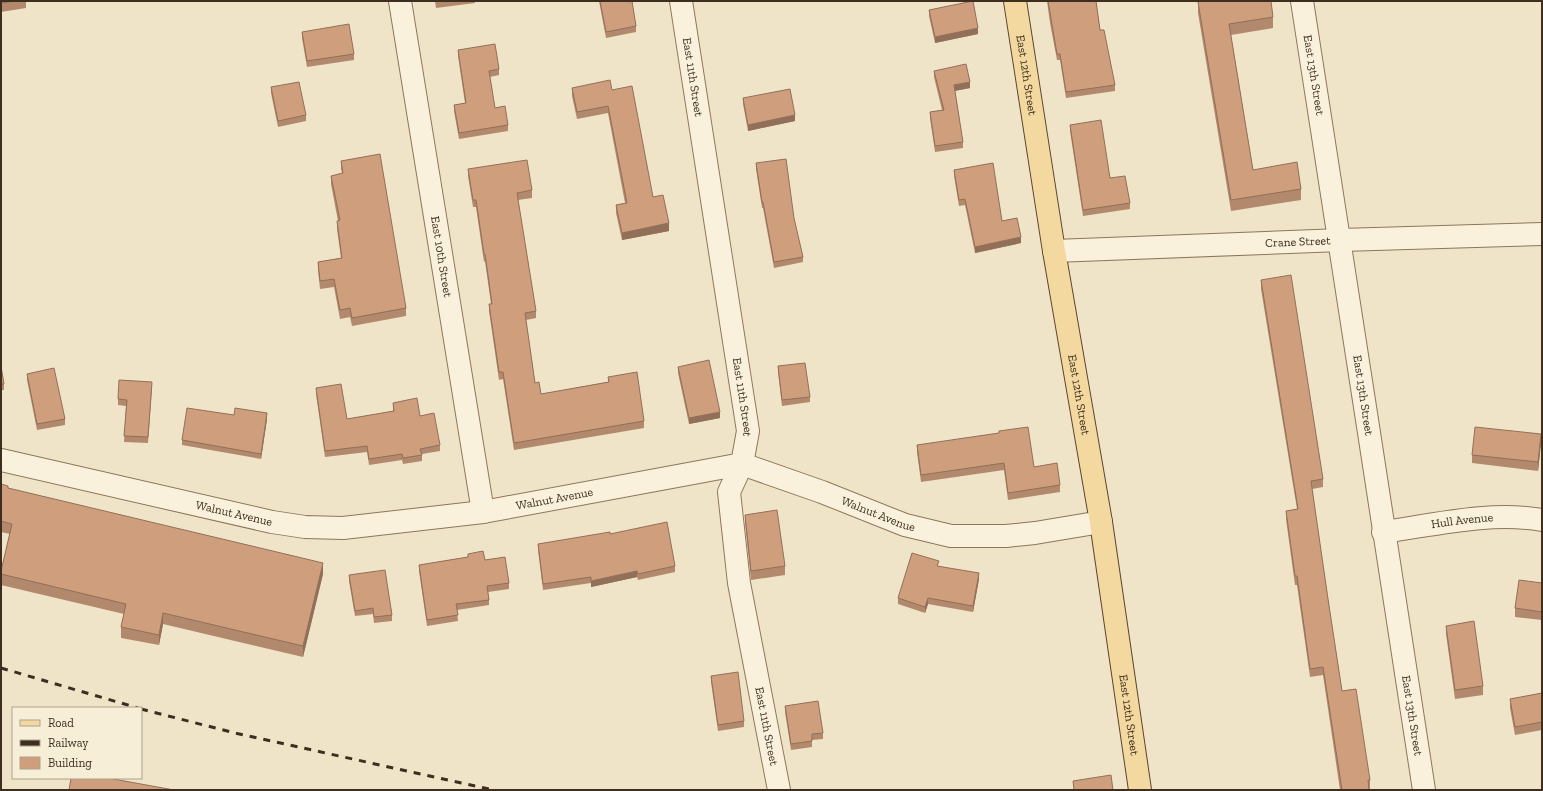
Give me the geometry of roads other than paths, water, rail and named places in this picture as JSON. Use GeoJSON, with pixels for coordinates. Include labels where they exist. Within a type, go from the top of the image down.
{"type":"FeatureCollection","features":[{"type":"Feature","properties":{"kind":"main road","name":"East 12th Street"},"geometry":{"type":"LineString","coordinates":[[1014,1],[1054,251],[1101,522],[1140,790]]}},
{"type":"Feature","properties":{"kind":"street","name":"East 10th Street"},"geometry":{"type":"LineString","coordinates":[[400,1],[483,512]]}},
{"type":"Feature","properties":{"kind":"street","name":"East 11th Street"},"geometry":{"type":"LineString","coordinates":[[681,1],[748,431],[742,464],[729,492],[739,583],[779,790]]}},
{"type":"Feature","properties":{"kind":"street","name":"East 13th Street"},"geometry":{"type":"LineString","coordinates":[[1302,1],[1341,240],[1383,532],[1424,790]]}},
{"type":"Feature","properties":{"kind":"street","name":"Crane Street"},"geometry":{"type":"LineString","coordinates":[[1054,251],[1542,234]]}},
{"type":"Feature","properties":{"kind":"street","name":"Walnut Avenue"},"geometry":{"type":"LineString","coordinates":[[1,460],[272,522],[304,527],[343,528],[483,512],[742,464],[822,492],[905,525],[951,536],[1006,536],[1035,533],[1101,522]]}},
{"type":"Feature","properties":{"kind":"street","name":"Hull Avenue"},"geometry":{"type":"LineString","coordinates":[[1383,532],[1510,517],[1542,520]]}},
{"type":"Feature","properties":{"kind":"railway"},"geometry":{"type":"LineString","coordinates":[[1,668],[135,707]]}},
{"type":"Feature","properties":{"kind":"railway"},"geometry":{"type":"LineString","coordinates":[[142,709],[235,733],[493,790]]}}]}
